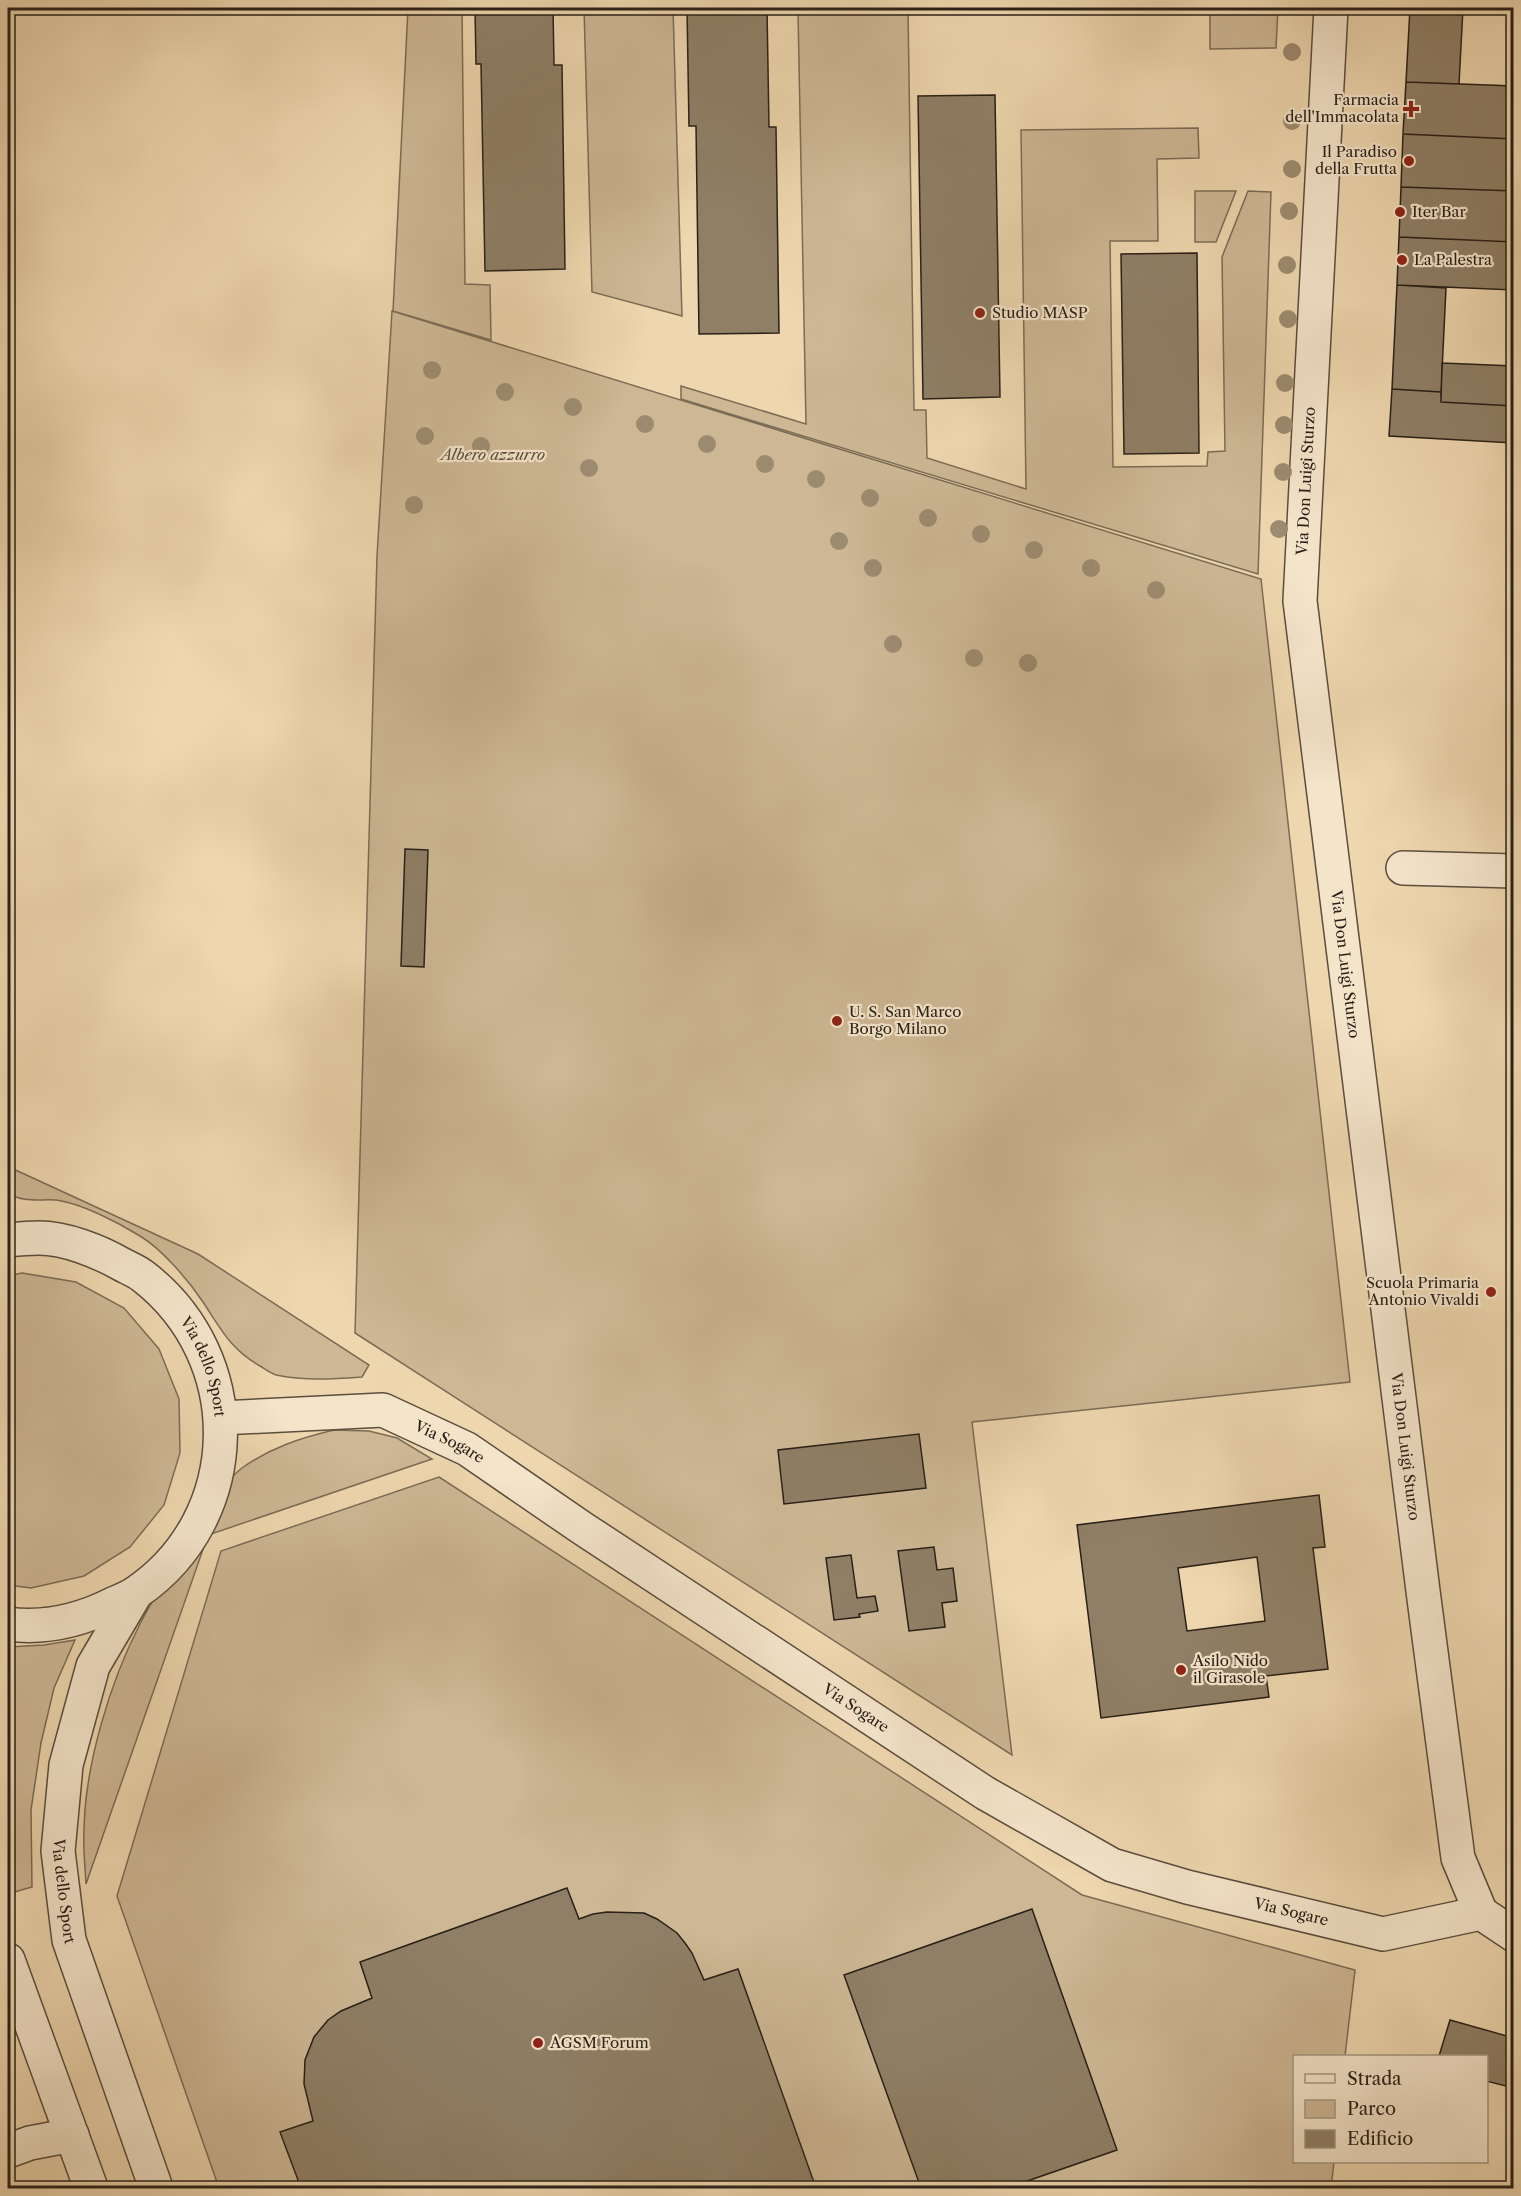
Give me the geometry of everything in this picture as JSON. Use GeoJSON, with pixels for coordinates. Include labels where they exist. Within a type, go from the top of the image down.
{"type":"FeatureCollection","features":[{"type":"Feature","properties":{"kind":"street","name":"Via Don Luigi Sturzo"},"geometry":{"type":"LineString","coordinates":[[1331,8],[1300,601],[1458,1858],[1481,1913]]}},
{"type":"Feature","properties":{"kind":"street"},"geometry":{"type":"LineString","coordinates":[[1403,868],[1514,871]]}},
{"type":"Feature","properties":{"kind":"street","name":"Via dello Sport"},"geometry":{"type":"LineString","coordinates":[[8,1240],[41,1238],[95,1250],[144,1276],[183,1316],[210,1364],[221,1418],[219,1469],[202,1516],[174,1559],[136,1593],[86,1617],[30,1627],[8,1624]]}},
{"type":"Feature","properties":{"kind":"street","name":"Via Sogare"},"geometry":{"type":"LineString","coordinates":[[221,1418],[383,1410],[467,1449],[582,1528],[985,1793],[1112,1865],[1187,1887],[1383,1934],[1481,1913]]}},
{"type":"Feature","properties":{"kind":"street","name":"Via dello Sport"},"geometry":{"type":"LineString","coordinates":[[136,1593],[93,1666],[66,1765],[58,1851],[69,1940],[156,2188]]}},
{"type":"Feature","properties":{"kind":"street"},"geometry":{"type":"LineString","coordinates":[[1481,1913],[1514,1935]]}},
{"type":"Feature","properties":{"kind":"street"},"geometry":{"type":"LineString","coordinates":[[8,1960],[91,2188]]}},
{"type":"Feature","properties":{"kind":"street"},"geometry":{"type":"LineString","coordinates":[[8,2151],[30,2143],[72,2135]]}},
{"type":"Feature","properties":{"kind":"green space"},"geometry":{"type":"Polygon","coordinates":[[[408,8],[462,8],[465,284],[490,285],[491,340],[393,311],[408,8]]]}},
{"type":"Feature","properties":{"kind":"green space"},"geometry":{"type":"Polygon","coordinates":[[[584,8],[673,8],[682,316],[592,292],[584,8]]]}},
{"type":"Feature","properties":{"kind":"green space"},"geometry":{"type":"Polygon","coordinates":[[[1210,8],[1278,8],[1276,48],[1210,49],[1210,8]]]}},
{"type":"Feature","properties":{"kind":"green space"},"geometry":{"type":"Polygon","coordinates":[[[908,10],[914,410],[926,410],[927,458],[1026,489],[1021,130],[1198,128],[1199,158],[1157,159],[1158,241],[1110,241],[1113,467],[1207,466],[1208,452],[1225,451],[1222,257],[1248,191],[1271,192],[1258,574],[681,399],[681,386],[806,424],[798,12],[908,10]]]}},
{"type":"Feature","properties":{"kind":"green space"},"geometry":{"type":"Polygon","coordinates":[[[1195,191],[1236,191],[1216,242],[1195,242],[1195,191]]]}},
{"type":"Feature","properties":{"kind":"green space","name":"U. S. San Marco Borgo Milano"},"geometry":{"type":"Polygon","coordinates":[[[392,311],[1261,579],[1350,1382],[972,1422],[1012,1755],[355,1333],[377,556],[392,311]]]}},
{"type":"Feature","properties":{"kind":"green space"},"geometry":{"type":"Polygon","coordinates":[[[9,1167],[198,1254],[369,1365],[362,1377],[308,1379],[276,1375],[270,1372],[241,1353],[221,1330],[183,1275],[148,1242],[111,1220],[77,1205],[56,1200],[25,1199],[8,1193],[9,1167]]]}},
{"type":"Feature","properties":{"kind":"green space"},"geometry":{"type":"Polygon","coordinates":[[[22,1273],[76,1282],[124,1308],[159,1349],[179,1399],[180,1453],[164,1505],[130,1547],[84,1576],[31,1588],[8,1585],[8,1276],[22,1273]]]}},
{"type":"Feature","properties":{"kind":"green space"},"geometry":{"type":"Polygon","coordinates":[[[334,1430],[369,1431],[397,1438],[432,1459],[208,1535],[86,1884],[85,1805],[94,1752],[119,1672],[129,1647],[158,1591],[215,1501],[235,1474],[274,1449],[334,1430]]]}},
{"type":"Feature","properties":{"kind":"green space"},"geometry":{"type":"Polygon","coordinates":[[[439,1477],[1082,1895],[1355,1970],[1345,2055],[1293,2055],[1293,2163],[1334,2163],[1331,2188],[219,2188],[117,1896],[221,1551],[439,1477]]]}},
{"type":"Feature","properties":{"kind":"green space"},"geometry":{"type":"Polygon","coordinates":[[[75,1640],[54,1688],[41,1743],[31,1810],[32,1887],[11,1893],[8,1883],[8,1647],[75,1640]]]}},
{"type":"Feature","properties":{"kind":"building"},"geometry":{"type":"Polygon","coordinates":[[[475,8],[553,8],[554,65],[562,65],[565,269],[485,271],[481,64],[476,64],[475,8]]]}},
{"type":"Feature","properties":{"kind":"building"},"geometry":{"type":"Polygon","coordinates":[[[687,8],[767,8],[769,127],[776,127],[779,333],[699,334],[696,126],[689,126],[687,8]]]}},
{"type":"Feature","properties":{"kind":"building"},"geometry":{"type":"Polygon","coordinates":[[[1410,8],[1463,8],[1459,84],[1406,82],[1410,8]]]}},
{"type":"Feature","properties":{"kind":"building"},"geometry":{"type":"Polygon","coordinates":[[[1406,82],[1514,86],[1514,139],[1403,134],[1406,82]]]}},
{"type":"Feature","properties":{"kind":"building"},"geometry":{"type":"Polygon","coordinates":[[[995,95],[1000,397],[923,399],[918,96],[995,95]]]}},
{"type":"Feature","properties":{"kind":"building"},"geometry":{"type":"Polygon","coordinates":[[[1403,134],[1514,139],[1514,191],[1401,187],[1403,134]]]}},
{"type":"Feature","properties":{"kind":"building"},"geometry":{"type":"Polygon","coordinates":[[[1401,187],[1514,191],[1514,242],[1399,237],[1401,187]]]}},
{"type":"Feature","properties":{"kind":"building"},"geometry":{"type":"Polygon","coordinates":[[[1399,237],[1514,242],[1514,290],[1397,285],[1399,237]]]}},
{"type":"Feature","properties":{"kind":"building"},"geometry":{"type":"Polygon","coordinates":[[[1197,253],[1199,453],[1124,454],[1121,254],[1197,253]]]}},
{"type":"Feature","properties":{"kind":"building"},"geometry":{"type":"Polygon","coordinates":[[[1397,285],[1446,288],[1441,392],[1392,389],[1397,285]]]}},
{"type":"Feature","properties":{"kind":"building"},"geometry":{"type":"Polygon","coordinates":[[[1442,363],[1514,366],[1514,406],[1441,402],[1442,363]]]}},
{"type":"Feature","properties":{"kind":"building"},"geometry":{"type":"Polygon","coordinates":[[[1392,389],[1441,392],[1441,402],[1514,406],[1514,443],[1389,436],[1392,389]]]}},
{"type":"Feature","properties":{"kind":"building"},"geometry":{"type":"Polygon","coordinates":[[[405,849],[428,850],[424,967],[401,966],[405,849]]]}},
{"type":"Feature","properties":{"kind":"building"},"geometry":{"type":"Polygon","coordinates":[[[919,1434],[926,1488],[784,1504],[778,1450],[919,1434]]]}},
{"type":"Feature","properties":{"kind":"building"},"geometry":{"type":"Polygon","coordinates":[[[1319,1495],[1325,1547],[1313,1548],[1328,1669],[1266,1676],[1269,1697],[1101,1718],[1077,1525],[1319,1495]],[[1257,1557],[1178,1568],[1187,1631],[1265,1621],[1257,1557]]]}},
{"type":"Feature","properties":{"kind":"building"},"geometry":{"type":"Polygon","coordinates":[[[934,1547],[937,1570],[953,1568],[957,1601],[942,1603],[945,1627],[909,1631],[898,1551],[934,1547]]]}},
{"type":"Feature","properties":{"kind":"building"},"geometry":{"type":"Polygon","coordinates":[[[851,1555],[857,1598],[875,1596],[878,1611],[859,1614],[860,1617],[834,1620],[826,1558],[851,1555]]]}},
{"type":"Feature","properties":{"kind":"building","name":"AGSM Forum"},"geometry":{"type":"Polygon","coordinates":[[[567,1888],[579,1919],[607,1912],[644,1913],[657,1919],[677,1933],[685,1943],[704,1980],[738,1969],[816,2188],[301,2188],[280,2132],[313,2121],[304,2084],[305,2060],[314,2037],[328,2020],[341,2011],[372,1998],[360,1962],[567,1888]]]}},
{"type":"Feature","properties":{"kind":"building"},"geometry":{"type":"Polygon","coordinates":[[[1032,1909],[1117,2150],[1007,2188],[921,2188],[844,1975],[1032,1909]]]}},
{"type":"Feature","properties":{"kind":"building"},"geometry":{"type":"Polygon","coordinates":[[[1450,2020],[1514,2038],[1514,2088],[1488,2082],[1488,2055],[1439,2055],[1450,2020]]]}},
{"type":"Feature","properties":{"kind":"place","name":"Farmacia dell'Immacolata"},"geometry":{"type":"Point","coordinates":[1411,109]}},
{"type":"Feature","properties":{"kind":"place","name":"Il Paradiso della Frutta"},"geometry":{"type":"Point","coordinates":[1409,161]}},
{"type":"Feature","properties":{"kind":"place","name":"Iter Bar"},"geometry":{"type":"Point","coordinates":[1400,212]}},
{"type":"Feature","properties":{"kind":"place","name":"La Palestra"},"geometry":{"type":"Point","coordinates":[1402,260]}},
{"type":"Feature","properties":{"kind":"place","name":"Studio MASP"},"geometry":{"type":"Point","coordinates":[980,313]}},
{"type":"Feature","properties":{"kind":"place","name":"U. S. San Marco Borgo Milano"},"geometry":{"type":"Point","coordinates":[837,1021]}},
{"type":"Feature","properties":{"kind":"place","name":"Scuola Primaria Antonio Vivaldi"},"geometry":{"type":"Point","coordinates":[1491,1292]}},
{"type":"Feature","properties":{"kind":"place","name":"Asilo Nido il Girasole"},"geometry":{"type":"Point","coordinates":[1181,1670]}},
{"type":"Feature","properties":{"kind":"place","name":"AGSM Forum"},"geometry":{"type":"Point","coordinates":[538,2043]}},
{"type":"Feature","properties":{"kind":"park label","name":"Albero azzurro"},"geometry":{"type":"Point","coordinates":[493,455]}}]}
